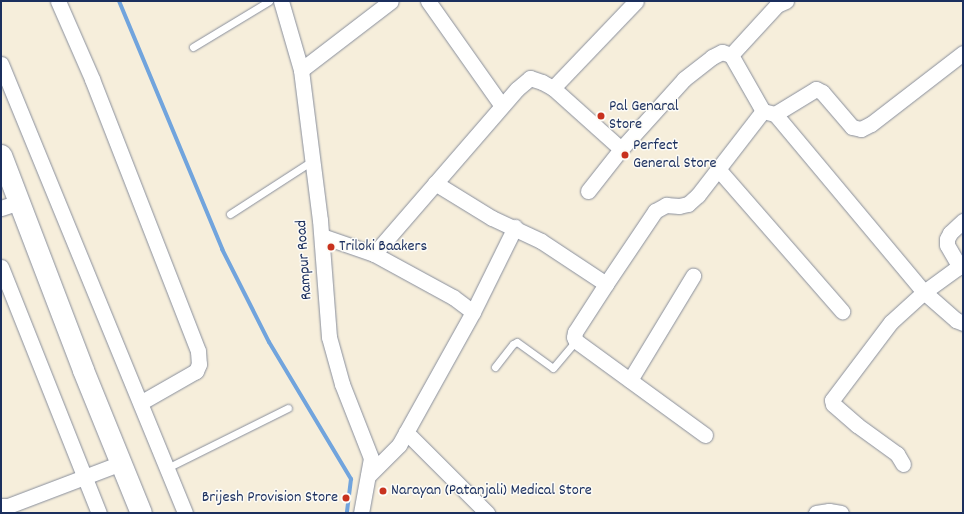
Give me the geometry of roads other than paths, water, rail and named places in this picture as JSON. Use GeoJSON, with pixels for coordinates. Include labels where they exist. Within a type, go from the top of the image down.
{"type":"FeatureCollection","features":[{"type":"Feature","properties":{"kind":"main road"},"geometry":{"type":"LineString","coordinates":[[1,155],[10,205],[141,513]]}},
{"type":"Feature","properties":{"kind":"street"},"geometry":{"type":"LineString","coordinates":[[58,1],[92,79],[198,351],[199,364],[196,371],[140,403]]}},
{"type":"Feature","properties":{"kind":"street","name":"Rampur Road"},"geometry":{"type":"LineString","coordinates":[[281,1],[301,70],[322,236],[329,337],[342,384],[371,458],[361,513]]}},
{"type":"Feature","properties":{"kind":"street"},"geometry":{"type":"LineString","coordinates":[[301,70],[391,1]]}},
{"type":"Feature","properties":{"kind":"street"},"geometry":{"type":"LineString","coordinates":[[428,1],[502,106]]}},
{"type":"Feature","properties":{"kind":"street"},"geometry":{"type":"LineString","coordinates":[[553,88],[636,1]]}},
{"type":"Feature","properties":{"kind":"street"},"geometry":{"type":"LineString","coordinates":[[730,54],[777,5],[786,1]]}},
{"type":"Feature","properties":{"kind":"street"},"geometry":{"type":"LineString","coordinates":[[588,191],[621,149],[684,79],[712,57],[722,52],[730,54],[769,112],[924,292],[956,320],[963,322]]}},
{"type":"Feature","properties":{"kind":"street"},"geometry":{"type":"LineString","coordinates":[[705,435],[576,341],[574,337],[575,332],[606,284],[656,211],[666,205],[679,206],[688,204],[698,195],[718,169],[769,112],[816,89],[822,92],[852,127],[861,129],[871,124],[963,53]]}},
{"type":"Feature","properties":{"kind":"street"},"geometry":{"type":"LineString","coordinates":[[1,64],[185,513]]}},
{"type":"Feature","properties":{"kind":"street"},"geometry":{"type":"LineString","coordinates":[[374,254],[517,89],[530,78],[553,88],[621,149]]}},
{"type":"Feature","properties":{"kind":"street"},"geometry":{"type":"LineString","coordinates":[[718,169],[842,311]]}},
{"type":"Feature","properties":{"kind":"street"},"geometry":{"type":"LineString","coordinates":[[436,183],[492,218],[515,227],[541,240],[606,284]]}},
{"type":"Feature","properties":{"kind":"street"},"geometry":{"type":"LineString","coordinates":[[903,464],[896,454],[857,425],[833,404],[832,400],[891,322],[924,292],[959,266],[947,245],[947,239],[950,233],[963,221]]}},
{"type":"Feature","properties":{"kind":"street"},"geometry":{"type":"LineString","coordinates":[[368,476],[399,445],[473,312],[515,227]]}},
{"type":"Feature","properties":{"kind":"street"},"geometry":{"type":"LineString","coordinates":[[322,236],[374,254],[453,297],[473,312]]}},
{"type":"Feature","properties":{"kind":"street"},"geometry":{"type":"LineString","coordinates":[[1,267],[99,513]]}},
{"type":"Feature","properties":{"kind":"street"},"geometry":{"type":"LineString","coordinates":[[630,380],[693,276]]}},
{"type":"Feature","properties":{"kind":"street"},"geometry":{"type":"LineString","coordinates":[[406,432],[487,513]]}},
{"type":"Feature","properties":{"kind":"street"},"geometry":{"type":"LineString","coordinates":[[1,506],[8,506],[121,464]]}},
{"type":"Feature","properties":{"kind":"street"},"geometry":{"type":"LineString","coordinates":[[816,513],[829,511],[841,513]]}},
{"type":"Feature","properties":{"kind":"lane"},"geometry":{"type":"LineString","coordinates":[[193,47],[269,1]]}},
{"type":"Feature","properties":{"kind":"lane"},"geometry":{"type":"LineString","coordinates":[[230,214],[313,161]]}},
{"type":"Feature","properties":{"kind":"lane"},"geometry":{"type":"LineString","coordinates":[[495,367],[513,344],[517,342],[553,368],[576,341]]}},
{"type":"Feature","properties":{"kind":"lane"},"geometry":{"type":"LineString","coordinates":[[167,468],[288,408]]}},
{"type":"Feature","properties":{"kind":"waterway"},"geometry":{"type":"LineString","coordinates":[[119,1],[222,249],[269,342],[351,479],[347,513]]}},
{"type":"Feature","properties":{"kind":"place","name":"Pal Genaral Store"},"geometry":{"type":"Point","coordinates":[601,116]}},
{"type":"Feature","properties":{"kind":"place","name":"Perfect General Store"},"geometry":{"type":"Point","coordinates":[625,155]}},
{"type":"Feature","properties":{"kind":"place","name":"Triloki Baakers"},"geometry":{"type":"Point","coordinates":[331,247]}},
{"type":"Feature","properties":{"kind":"place","name":"Narayan (Patanjali) Medical Store"},"geometry":{"type":"Point","coordinates":[383,491]}},
{"type":"Feature","properties":{"kind":"place","name":"Brijesh Provision Store"},"geometry":{"type":"Point","coordinates":[346,498]}}]}
